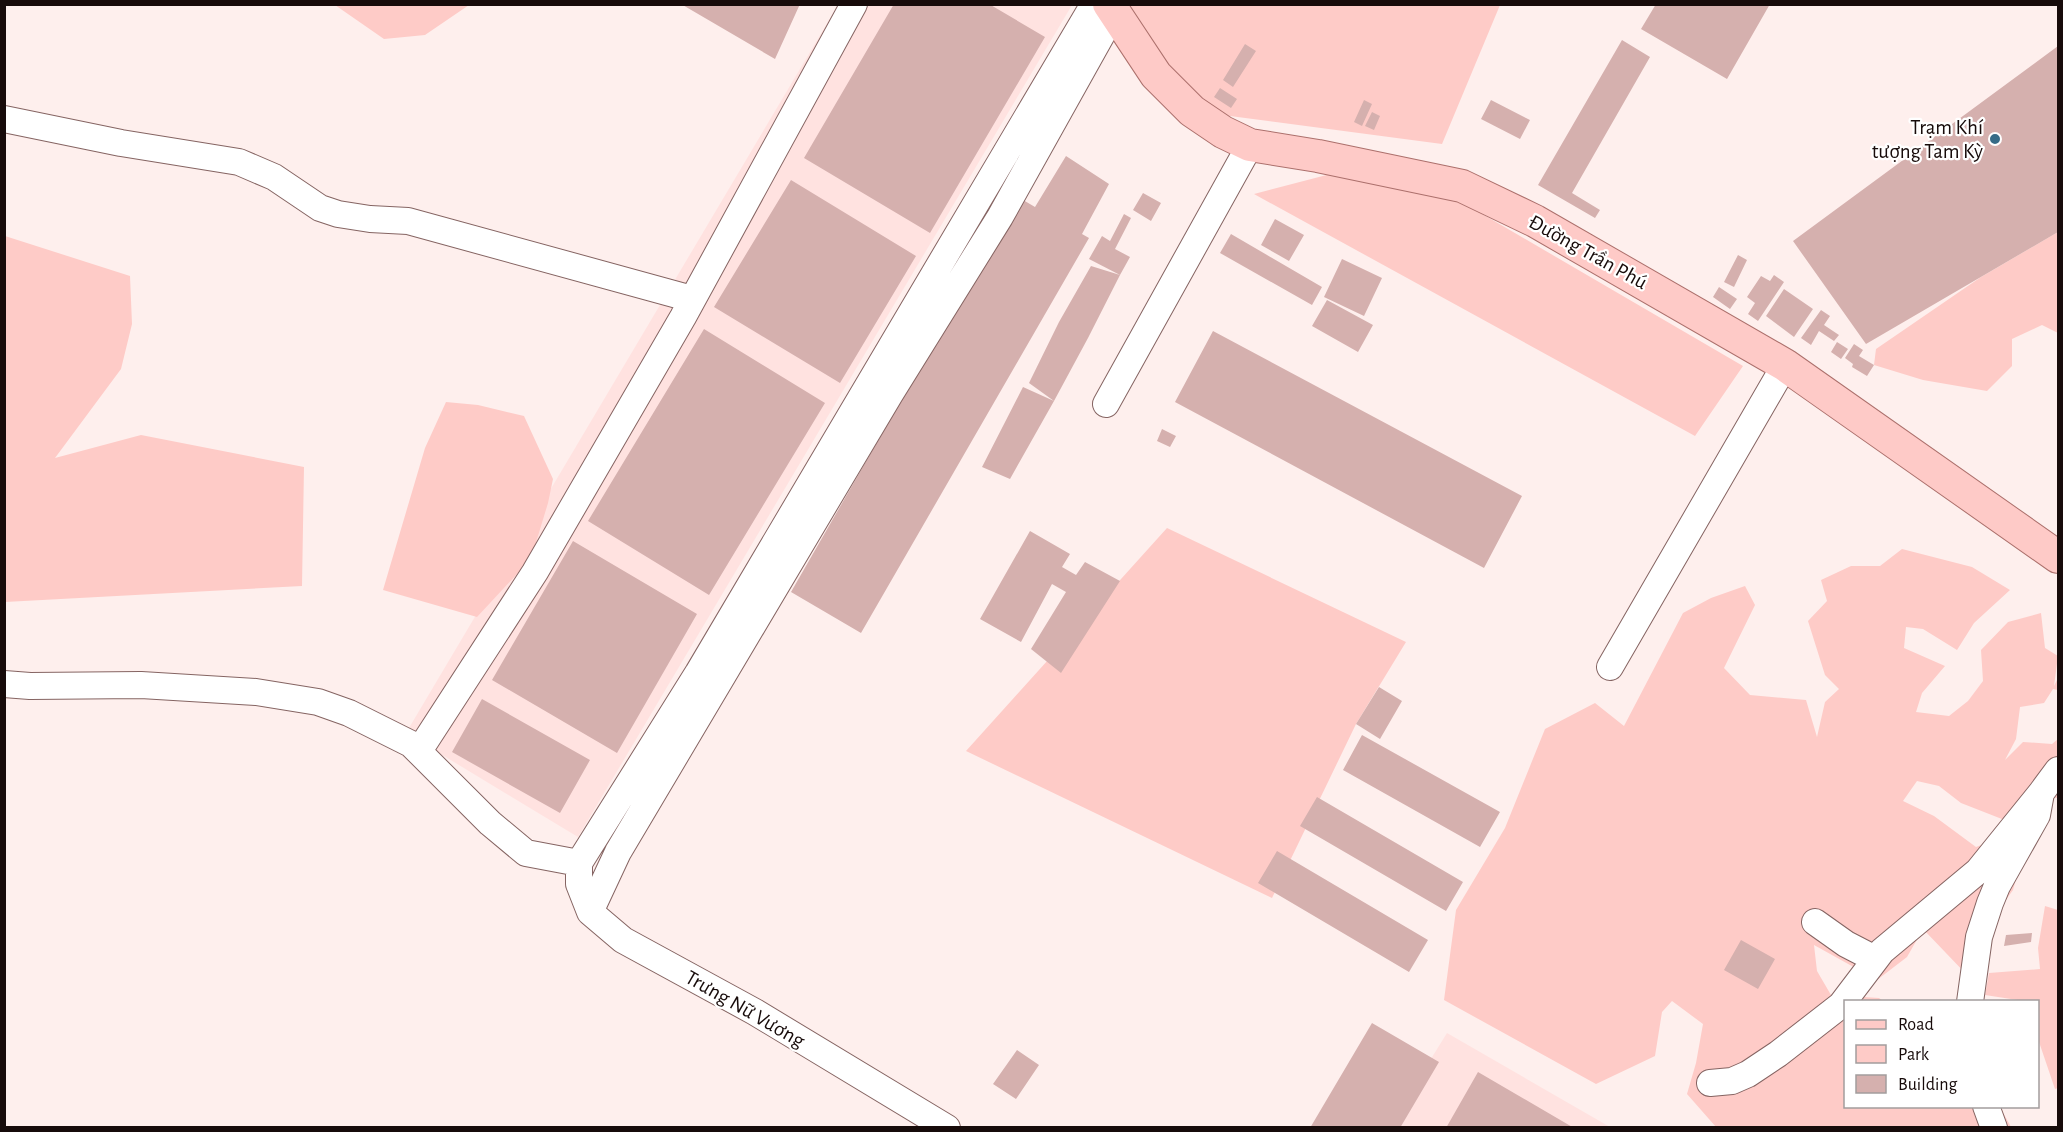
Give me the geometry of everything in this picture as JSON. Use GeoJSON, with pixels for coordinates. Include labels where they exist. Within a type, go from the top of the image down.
{"type":"FeatureCollection","features":[{"type":"Feature","properties":{"kind":"main road","name":"Đường Trần Phú"},"geometry":{"type":"LineString","coordinates":[[1107,6],[1156,75],[1192,111],[1223,132],[1250,144],[1462,186],[1535,221],[1785,365],[2058,557]]}},
{"type":"Feature","properties":{"kind":"street"},"geometry":{"type":"LineString","coordinates":[[419,751],[535,572],[692,299],[854,4]]}},
{"type":"Feature","properties":{"kind":"street"},"geometry":{"type":"LineString","coordinates":[[4,684],[30,686],[141,685],[282,695],[318,702],[349,712],[396,735],[419,751],[490,823],[526,853],[579,863],[1107,6]]}},
{"type":"Feature","properties":{"kind":"street"},"geometry":{"type":"LineString","coordinates":[[590,912],[618,852],[890,394],[1000,217],[1107,6]]}},
{"type":"Feature","properties":{"kind":"street"},"geometry":{"type":"LineString","coordinates":[[4,119],[121,143],[239,162],[274,177],[320,208],[338,214],[408,221],[692,299]]}},
{"type":"Feature","properties":{"kind":"street"},"geometry":{"type":"LineString","coordinates":[[1106,404],[1250,144]]}},
{"type":"Feature","properties":{"kind":"street"},"geometry":{"type":"LineString","coordinates":[[1610,667],[1785,365]]}},
{"type":"Feature","properties":{"kind":"street"},"geometry":{"type":"LineString","coordinates":[[1845,1000],[1875,959],[1891,942],[1978,871],[2058,770]]}},
{"type":"Feature","properties":{"kind":"street"},"geometry":{"type":"LineString","coordinates":[[1970,1000],[1984,918],[1997,886],[2037,815],[2041,793]]}},
{"type":"Feature","properties":{"kind":"street","name":"Trưng Nữ Vương"},"geometry":{"type":"LineString","coordinates":[[579,863],[579,884],[590,912],[623,940],[755,1012],[947,1128]]}},
{"type":"Feature","properties":{"kind":"street"},"geometry":{"type":"LineString","coordinates":[[1815,922],[1846,944],[1875,959]]}},
{"type":"Feature","properties":{"kind":"street"},"geometry":{"type":"LineString","coordinates":[[1710,1083],[1740,1078],[1778,1054],[1844,1001]]}},
{"type":"Feature","properties":{"kind":"street"},"geometry":{"type":"LineString","coordinates":[[1986,1108],[1994,1128]]}},
{"type":"Feature","properties":{"kind":"shaded area"},"geometry":{"type":"Polygon","coordinates":[[[838,5],[1072,5],[578,837],[406,733],[838,5]]]}},
{"type":"Feature","properties":{"kind":"shaded area"},"geometry":{"type":"Polygon","coordinates":[[[1447,1033],[1610,1127],[1388,1128],[1447,1033]]]}},
{"type":"Feature","properties":{"kind":"green space"},"geometry":{"type":"Polygon","coordinates":[[[335,5],[469,5],[425,35],[384,39],[335,5]]]}},
{"type":"Feature","properties":{"kind":"green space"},"geometry":{"type":"Polygon","coordinates":[[[1125,5],[1500,5],[1442,144],[1192,111],[1125,5]]]}},
{"type":"Feature","properties":{"kind":"green space"},"geometry":{"type":"Polygon","coordinates":[[[1388,159],[1743,366],[1695,436],[1254,194],[1388,159]]]}},
{"type":"Feature","properties":{"kind":"green space"},"geometry":{"type":"Polygon","coordinates":[[[2058,232],[2058,333],[2042,325],[2012,339],[2012,366],[1987,391],[1923,380],[1874,365],[1876,349],[1981,277],[2058,232]]]}},
{"type":"Feature","properties":{"kind":"green space"},"geometry":{"type":"Polygon","coordinates":[[[5,236],[130,276],[132,324],[121,369],[55,458],[141,435],[304,467],[302,586],[5,602],[5,236]]]}},
{"type":"Feature","properties":{"kind":"green space"},"geometry":{"type":"Polygon","coordinates":[[[446,402],[478,405],[524,416],[553,479],[531,559],[477,617],[383,590],[425,448],[446,402]]]}},
{"type":"Feature","properties":{"kind":"green space"},"geometry":{"type":"Polygon","coordinates":[[[1167,528],[1406,642],[1356,724],[1272,898],[966,751],[1167,528]]]}},
{"type":"Feature","properties":{"kind":"green space"},"geometry":{"type":"Polygon","coordinates":[[[1902,549],[1972,567],[2010,590],[1974,623],[1957,650],[1923,629],[1906,627],[1904,648],[1945,666],[1922,693],[1916,712],[1949,716],[1968,701],[1983,681],[1981,650],[2008,622],[2041,613],[2045,648],[2058,656],[2054,686],[2058,678],[2058,690],[2053,689],[2044,703],[2020,707],[2016,739],[2005,760],[2023,742],[2052,744],[2058,739],[2058,798],[2035,796],[2007,821],[1961,803],[1939,786],[1917,781],[1903,801],[1934,816],[1976,847],[2003,837],[2023,854],[2013,890],[1993,918],[1968,976],[1923,929],[1907,957],[1877,980],[1814,945],[1817,971],[1831,995],[1882,1000],[1844,1000],[1844,1108],[2001,1108],[2011,1127],[1716,1127],[1687,1094],[1696,1063],[1703,1024],[1672,1001],[1662,1012],[1655,1056],[1596,1084],[1444,1000],[1456,910],[1505,828],[1545,729],[1595,703],[1624,726],[1683,613],[1711,598],[1745,586],[1755,605],[1724,668],[1750,695],[1806,700],[1817,737],[1825,702],[1839,689],[1825,675],[1808,621],[1827,601],[1821,580],[1851,566],[1880,566],[1902,549]]]}},
{"type":"Feature","properties":{"kind":"green space"},"geometry":{"type":"Polygon","coordinates":[[[2045,906],[2058,910],[2058,1088],[2055,1089],[2039,1042],[2039,1000],[2018,1000],[1985,995],[1989,973],[2040,969],[2038,948],[2045,906]]]}},
{"type":"Feature","properties":{"kind":"building"},"geometry":{"type":"Polygon","coordinates":[[[681,4],[800,4],[775,59],[681,4]]]}},
{"type":"Feature","properties":{"kind":"building"},"geometry":{"type":"Polygon","coordinates":[[[894,4],[989,4],[1045,37],[930,233],[804,158],[894,4]]]}},
{"type":"Feature","properties":{"kind":"building"},"geometry":{"type":"Polygon","coordinates":[[[1656,4],[1770,4],[1727,79],[1641,29],[1656,4]]]}},
{"type":"Feature","properties":{"kind":"building"},"geometry":{"type":"Polygon","coordinates":[[[1622,40],[1650,57],[1572,193],[1600,210],[1595,218],[1538,185],[1622,40]]]}},
{"type":"Feature","properties":{"kind":"building"},"geometry":{"type":"Polygon","coordinates":[[[1245,44],[1256,51],[1233,87],[1223,80],[1245,44]]]}},
{"type":"Feature","properties":{"kind":"building","name":"Trạm Khí tượng Tam Kỳ"},"geometry":{"type":"Polygon","coordinates":[[[2058,46],[2058,232],[1866,344],[1793,241],[2058,46]]]}},
{"type":"Feature","properties":{"kind":"building"},"geometry":{"type":"Polygon","coordinates":[[[1220,88],[1237,99],[1231,108],[1214,97],[1220,88]]]}},
{"type":"Feature","properties":{"kind":"building"},"geometry":{"type":"Polygon","coordinates":[[[1364,100],[1372,104],[1362,126],[1354,122],[1364,100]]]}},
{"type":"Feature","properties":{"kind":"building"},"geometry":{"type":"Polygon","coordinates":[[[1491,100],[1530,120],[1520,139],[1481,119],[1491,100]]]}},
{"type":"Feature","properties":{"kind":"building"},"geometry":{"type":"Polygon","coordinates":[[[1372,112],[1380,116],[1374,130],[1365,126],[1372,112]]]}},
{"type":"Feature","properties":{"kind":"building"},"geometry":{"type":"Polygon","coordinates":[[[1066,156],[1109,184],[1082,234],[1089,238],[861,633],[791,592],[1018,197],[1035,207],[1066,156]]]}},
{"type":"Feature","properties":{"kind":"building"},"geometry":{"type":"Polygon","coordinates":[[[791,180],[916,256],[840,383],[714,307],[791,180]]]}},
{"type":"Feature","properties":{"kind":"building"},"geometry":{"type":"Polygon","coordinates":[[[1143,193],[1161,203],[1151,221],[1133,210],[1143,193]]]}},
{"type":"Feature","properties":{"kind":"building"},"geometry":{"type":"Polygon","coordinates":[[[1124,214],[1131,218],[1115,249],[1130,257],[1120,275],[1089,259],[1102,236],[1110,241],[1124,214]]]}},
{"type":"Feature","properties":{"kind":"building"},"geometry":{"type":"Polygon","coordinates":[[[1275,219],[1304,235],[1289,261],[1261,245],[1275,219]]]}},
{"type":"Feature","properties":{"kind":"building"},"geometry":{"type":"Polygon","coordinates":[[[1231,234],[1322,287],[1312,305],[1220,253],[1231,234]]]}},
{"type":"Feature","properties":{"kind":"building"},"geometry":{"type":"Polygon","coordinates":[[[1738,255],[1747,260],[1734,287],[1724,282],[1738,255]]]}},
{"type":"Feature","properties":{"kind":"building"},"geometry":{"type":"Polygon","coordinates":[[[1342,259],[1382,278],[1364,316],[1324,297],[1342,259]]]}},
{"type":"Feature","properties":{"kind":"building"},"geometry":{"type":"Polygon","coordinates":[[[1091,266],[1120,275],[1088,338],[1054,401],[1029,383],[1059,322],[1091,266]]]}},
{"type":"Feature","properties":{"kind":"building"},"geometry":{"type":"Polygon","coordinates":[[[1774,275],[1784,282],[1758,321],[1748,314],[1755,303],[1747,297],[1761,276],[1770,281],[1774,275]]]}},
{"type":"Feature","properties":{"kind":"building"},"geometry":{"type":"Polygon","coordinates":[[[1719,287],[1737,299],[1730,309],[1713,297],[1719,287]]]}},
{"type":"Feature","properties":{"kind":"building"},"geometry":{"type":"Polygon","coordinates":[[[1784,289],[1813,309],[1794,337],[1766,316],[1784,289]]]}},
{"type":"Feature","properties":{"kind":"building"},"geometry":{"type":"Polygon","coordinates":[[[1327,300],[1373,325],[1358,352],[1312,326],[1327,300]]]}},
{"type":"Feature","properties":{"kind":"building"},"geometry":{"type":"Polygon","coordinates":[[[1821,310],[1830,316],[1824,325],[1839,335],[1834,341],[1819,331],[1811,345],[1801,338],[1821,310]]]}},
{"type":"Feature","properties":{"kind":"building"},"geometry":{"type":"Polygon","coordinates":[[[704,329],[825,403],[709,595],[588,521],[704,329]]]}},
{"type":"Feature","properties":{"kind":"building"},"geometry":{"type":"Polygon","coordinates":[[[1213,331],[1522,496],[1484,568],[1175,402],[1213,331]]]}},
{"type":"Feature","properties":{"kind":"building"},"geometry":{"type":"Polygon","coordinates":[[[1837,342],[1848,349],[1841,359],[1831,352],[1837,342]]]}},
{"type":"Feature","properties":{"kind":"building"},"geometry":{"type":"Polygon","coordinates":[[[1854,344],[1863,350],[1859,356],[1874,365],[1867,376],[1852,367],[1853,364],[1845,358],[1854,344]]]}},
{"type":"Feature","properties":{"kind":"building"},"geometry":{"type":"Polygon","coordinates":[[[1023,387],[1054,401],[1010,479],[982,467],[1023,387]]]}},
{"type":"Feature","properties":{"kind":"building"},"geometry":{"type":"Polygon","coordinates":[[[1162,429],[1176,436],[1170,447],[1157,441],[1162,429]]]}},
{"type":"Feature","properties":{"kind":"building"},"geometry":{"type":"Polygon","coordinates":[[[1030,531],[1070,554],[1062,567],[1076,575],[1085,562],[1120,581],[1061,673],[1031,649],[1066,592],[1052,584],[1021,642],[980,619],[1030,531]]]}},
{"type":"Feature","properties":{"kind":"building"},"geometry":{"type":"Polygon","coordinates":[[[573,541],[697,614],[617,753],[492,680],[573,541]]]}},
{"type":"Feature","properties":{"kind":"building"},"geometry":{"type":"Polygon","coordinates":[[[1379,687],[1402,701],[1380,739],[1356,724],[1379,687]]]}},
{"type":"Feature","properties":{"kind":"building"},"geometry":{"type":"Polygon","coordinates":[[[482,699],[590,760],[560,813],[452,752],[482,699]]]}},
{"type":"Feature","properties":{"kind":"building"},"geometry":{"type":"Polygon","coordinates":[[[1362,735],[1500,812],[1480,847],[1343,770],[1362,735]]]}},
{"type":"Feature","properties":{"kind":"building"},"geometry":{"type":"Polygon","coordinates":[[[1317,797],[1463,882],[1446,911],[1300,826],[1317,797]]]}},
{"type":"Feature","properties":{"kind":"building"},"geometry":{"type":"Polygon","coordinates":[[[1277,851],[1428,940],[1409,972],[1258,883],[1277,851]]]}},
{"type":"Feature","properties":{"kind":"building"},"geometry":{"type":"Polygon","coordinates":[[[2032,933],[2031,942],[2004,946],[2006,935],[2032,933]]]}},
{"type":"Feature","properties":{"kind":"building"},"geometry":{"type":"Polygon","coordinates":[[[1741,940],[1775,959],[1758,989],[1724,970],[1741,940]]]}},
{"type":"Feature","properties":{"kind":"building"},"geometry":{"type":"Polygon","coordinates":[[[1372,1023],[1439,1062],[1400,1128],[1310,1128],[1372,1023]]]}},
{"type":"Feature","properties":{"kind":"building"},"geometry":{"type":"Polygon","coordinates":[[[1017,1050],[1039,1065],[1016,1099],[993,1084],[1017,1050]]]}},
{"type":"Feature","properties":{"kind":"building"},"geometry":{"type":"Polygon","coordinates":[[[1478,1072],[1574,1128],[1446,1128],[1478,1072]]]}},
{"type":"Feature","properties":{"kind":"place","name":"Trạm Khí tượng Tam Kỳ"},"geometry":{"type":"Point","coordinates":[1995,139]}}]}
